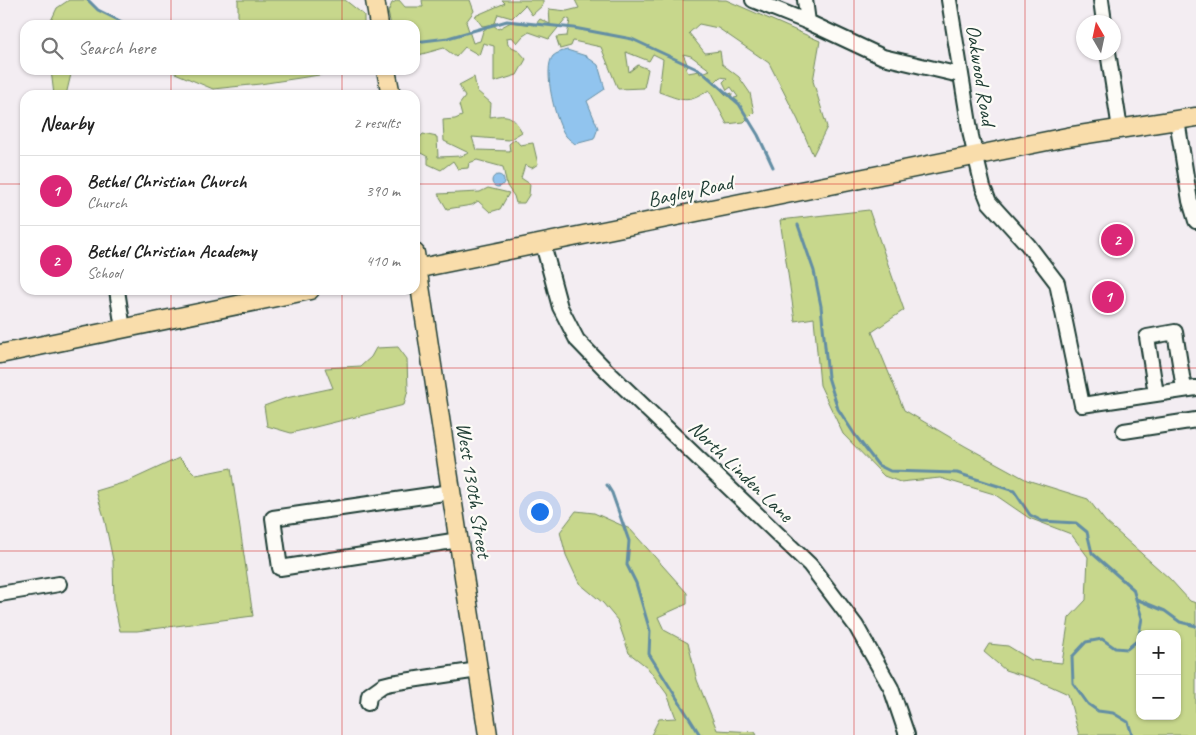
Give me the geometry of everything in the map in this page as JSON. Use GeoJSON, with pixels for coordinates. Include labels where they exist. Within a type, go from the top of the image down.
{"type":"FeatureCollection","features":[{"type":"Feature","properties":{"kind":"main road"},"geometry":{"type":"LineString","coordinates":[[375,0],[378,20]]}},
{"type":"Feature","properties":{"kind":"main road"},"geometry":{"type":"LineString","coordinates":[[387,75],[390,90]]}},
{"type":"Feature","properties":{"kind":"main road","name":"Bagley Road"},"geometry":{"type":"LineString","coordinates":[[420,262],[543,244],[1067,137],[1196,117]]}},
{"type":"Feature","properties":{"kind":"main road","name":"West 130th Street"},"geometry":{"type":"LineString","coordinates":[[420,289],[488,735]]}},
{"type":"Feature","properties":{"kind":"main road"},"geometry":{"type":"LineString","coordinates":[[0,354],[286,295]]}},
{"type":"Feature","properties":{"kind":"street"},"geometry":{"type":"LineString","coordinates":[[753,0],[808,22],[882,57],[960,75]]}},
{"type":"Feature","properties":{"kind":"street"},"geometry":{"type":"LineString","coordinates":[[805,0],[808,22]]}},
{"type":"Feature","properties":{"kind":"street","name":"Oakwood Road"},"geometry":{"type":"LineString","coordinates":[[949,0],[974,156],[983,187],[989,202],[1028,246],[1057,283],[1082,405],[1156,394]]}},
{"type":"Feature","properties":{"kind":"street"},"geometry":{"type":"LineString","coordinates":[[1100,0],[1103,15]]}},
{"type":"Feature","properties":{"kind":"street"},"geometry":{"type":"LineString","coordinates":[[1109,60],[1120,129]]}},
{"type":"Feature","properties":{"kind":"street"},"geometry":{"type":"LineString","coordinates":[[1177,120],[1190,202],[1196,221]]}},
{"type":"Feature","properties":{"kind":"street","name":"North Linden Lane"},"geometry":{"type":"LineString","coordinates":[[543,244],[560,307],[576,340],[810,564],[856,626],[891,688],[907,735]]}},
{"type":"Feature","properties":{"kind":"street"},"geometry":{"type":"LineString","coordinates":[[118,295],[123,329]]}},
{"type":"Feature","properties":{"kind":"street"},"geometry":{"type":"LineString","coordinates":[[1175,332],[1190,388],[1156,394],[1147,337],[1175,332]]}},
{"type":"Feature","properties":{"kind":"street"},"geometry":{"type":"LineString","coordinates":[[1124,431],[1196,420]]}},
{"type":"Feature","properties":{"kind":"street"},"geometry":{"type":"LineString","coordinates":[[451,492],[273,518],[280,568],[458,540]]}},
{"type":"Feature","properties":{"kind":"street"},"geometry":{"type":"LineString","coordinates":[[0,594],[59,584]]}},
{"type":"Feature","properties":{"kind":"street"},"geometry":{"type":"LineString","coordinates":[[368,703],[370,695],[383,685],[424,677],[478,670]]}},
{"type":"Feature","properties":{"kind":"green space"},"geometry":{"type":"Polygon","coordinates":[[[69,0],[88,0],[98,10],[118,20],[51,20],[57,8],[69,0]]]}},
{"type":"Feature","properties":{"kind":"green space"},"geometry":{"type":"Polygon","coordinates":[[[238,0],[345,0],[364,15],[364,20],[238,20],[238,0]]]}},
{"type":"Feature","properties":{"kind":"green space"},"geometry":{"type":"Polygon","coordinates":[[[399,0],[405,7],[423,7],[422,0],[470,0],[474,11],[466,22],[473,43],[480,41],[483,31],[490,25],[482,26],[475,16],[505,3],[502,0],[543,0],[543,5],[532,15],[525,5],[512,18],[498,14],[495,23],[492,24],[498,29],[511,22],[535,25],[540,19],[550,24],[549,9],[567,11],[579,8],[575,0],[726,0],[820,41],[813,81],[827,127],[813,155],[798,120],[769,63],[718,28],[699,24],[689,33],[705,53],[720,51],[722,64],[739,77],[750,93],[754,112],[744,122],[727,124],[709,90],[695,98],[684,100],[659,92],[663,59],[653,54],[649,61],[626,52],[629,72],[638,65],[648,69],[644,88],[618,89],[601,47],[573,41],[571,46],[560,49],[556,37],[567,36],[570,20],[566,18],[549,39],[529,32],[517,43],[512,37],[507,38],[508,45],[518,50],[526,59],[517,75],[494,82],[494,46],[483,43],[479,55],[465,47],[456,57],[444,48],[420,55],[420,20],[390,20],[388,12],[392,3],[399,0]],[[683,54],[688,66],[686,69],[688,73],[699,71],[700,74],[710,70],[691,56],[683,54]],[[720,77],[714,83],[726,95],[732,93],[731,99],[738,97],[731,87],[727,90],[723,82],[727,78],[720,77]]]}},
{"type":"Feature","properties":{"kind":"green space"},"geometry":{"type":"Polygon","coordinates":[[[52,75],[71,75],[67,90],[53,90],[52,75]]]}},
{"type":"Feature","properties":{"kind":"green space"},"geometry":{"type":"Polygon","coordinates":[[[180,75],[319,75],[260,84],[213,89],[180,75]]]}},
{"type":"Feature","properties":{"kind":"green space"},"geometry":{"type":"Polygon","coordinates":[[[474,77],[477,91],[491,103],[490,117],[509,117],[522,132],[509,140],[472,137],[476,150],[510,151],[509,144],[515,139],[520,145],[533,143],[538,164],[532,168],[525,165],[521,178],[530,184],[529,195],[524,203],[516,203],[514,196],[507,186],[503,167],[477,160],[469,163],[468,168],[458,169],[453,161],[441,170],[428,164],[428,157],[420,153],[420,138],[423,134],[437,137],[438,157],[461,156],[469,153],[444,141],[443,120],[462,116],[459,105],[465,97],[459,85],[474,77]]]}},
{"type":"Feature","properties":{"kind":"green space"},"geometry":{"type":"Polygon","coordinates":[[[488,188],[509,193],[500,209],[490,212],[478,201],[472,205],[447,209],[438,194],[480,192],[488,188]]]}},
{"type":"Feature","properties":{"kind":"green space"},"geometry":{"type":"Polygon","coordinates":[[[869,210],[904,310],[872,332],[904,410],[1027,480],[1088,499],[1105,521],[1170,579],[1190,601],[1196,603],[1196,735],[1079,735],[1068,694],[1037,680],[1005,670],[984,652],[989,644],[1008,646],[1031,660],[1062,663],[1069,618],[1086,600],[1088,557],[1071,534],[1029,518],[994,494],[940,478],[900,482],[884,476],[843,434],[820,385],[814,318],[795,321],[780,220],[869,210]]]}},
{"type":"Feature","properties":{"kind":"green space"},"geometry":{"type":"Polygon","coordinates":[[[398,347],[407,359],[408,390],[404,405],[291,433],[267,426],[264,406],[286,398],[333,388],[325,368],[361,366],[371,357],[376,348],[398,347]]]}},
{"type":"Feature","properties":{"kind":"green space"},"geometry":{"type":"Polygon","coordinates":[[[179,458],[196,475],[231,468],[253,616],[137,631],[120,631],[114,603],[113,560],[104,517],[96,491],[129,481],[179,458]]]}},
{"type":"Feature","properties":{"kind":"green space"},"geometry":{"type":"Polygon","coordinates":[[[576,511],[594,513],[630,529],[687,593],[687,604],[658,617],[664,630],[688,643],[697,680],[717,730],[755,732],[757,735],[651,735],[659,719],[676,718],[667,694],[647,667],[629,653],[618,621],[603,603],[579,583],[566,555],[560,532],[576,511]]]}},
{"type":"Feature","properties":{"kind":"water"},"geometry":{"type":"Polygon","coordinates":[[[567,50],[586,56],[598,65],[605,89],[587,101],[598,128],[594,139],[575,144],[567,137],[558,121],[550,84],[550,62],[553,56],[567,50]]]}},
{"type":"Feature","properties":{"kind":"water"},"geometry":{"type":"Polygon","coordinates":[[[498,175],[504,181],[498,187],[492,181],[498,175]]]}},
{"type":"Feature","properties":{"kind":"waterway"},"geometry":{"type":"LineString","coordinates":[[88,0],[98,10],[118,20]]}},
{"type":"Feature","properties":{"kind":"waterway"},"geometry":{"type":"LineString","coordinates":[[420,41],[448,38],[507,21],[574,28],[632,39],[701,71],[739,104],[758,135],[773,167]]}},
{"type":"Feature","properties":{"kind":"waterway"},"geometry":{"type":"LineString","coordinates":[[798,225],[814,271],[821,306],[828,377],[838,409],[878,465],[890,471],[957,473],[1014,491],[1030,515],[1042,521],[1076,523],[1087,532],[1092,553],[1133,589],[1142,618],[1138,640],[1127,649],[1115,648],[1102,639],[1086,642],[1072,657],[1073,683],[1088,704],[1098,711],[1113,713],[1128,722],[1132,735]]}},
{"type":"Feature","properties":{"kind":"waterway"},"geometry":{"type":"LineString","coordinates":[[607,485],[612,493],[629,541],[627,565],[636,583],[650,631],[649,654],[700,735]]}},
{"type":"Feature","properties":{"kind":"waterway"},"geometry":{"type":"LineString","coordinates":[[1136,599],[1165,611],[1180,622],[1196,626]]}},
{"type":"Feature","properties":{"kind":"place","name":"Bethel Christian Academy"},"geometry":{"type":"Point","coordinates":[1117,240]}},
{"type":"Feature","properties":{"kind":"place","name":"Bethel Christian Church"},"geometry":{"type":"Point","coordinates":[1108,297]}}]}
